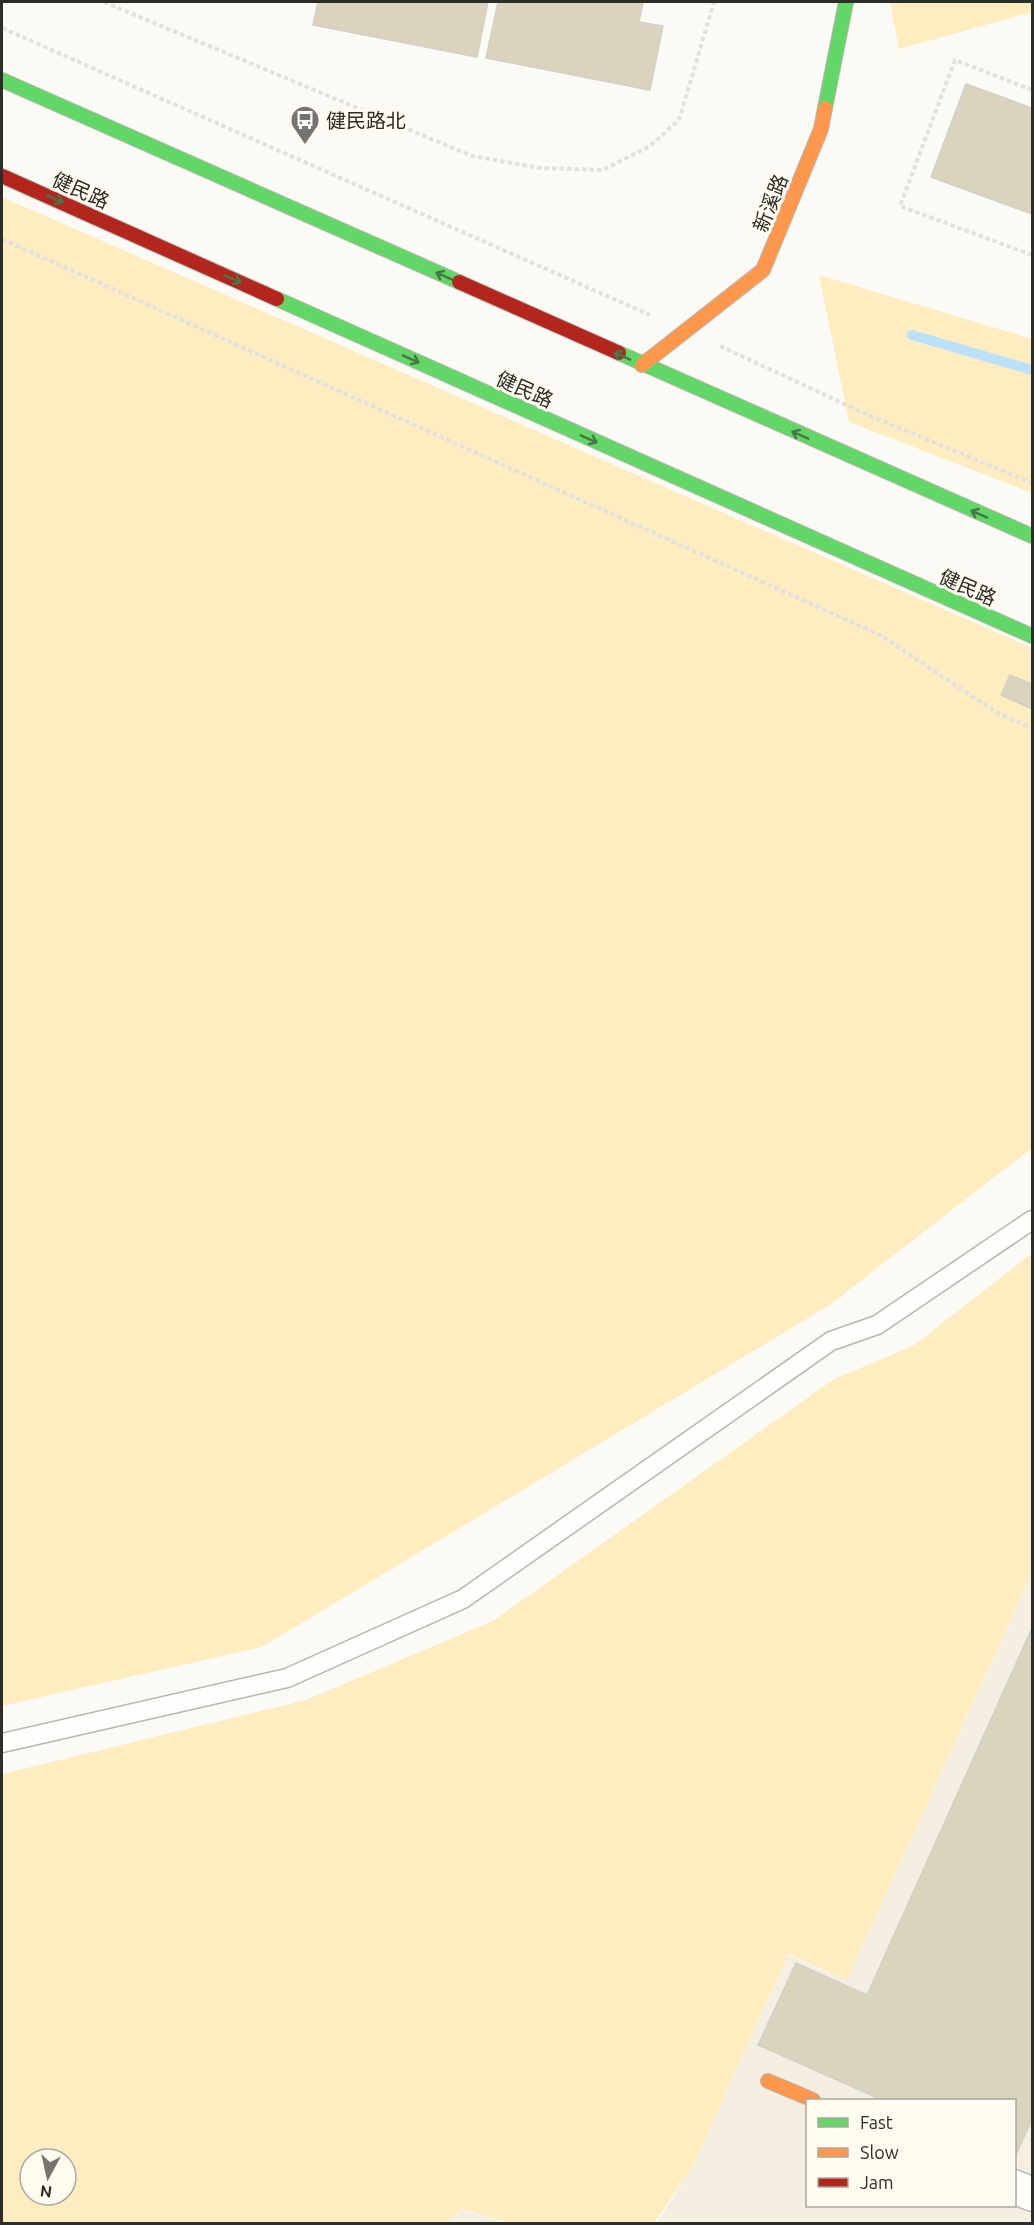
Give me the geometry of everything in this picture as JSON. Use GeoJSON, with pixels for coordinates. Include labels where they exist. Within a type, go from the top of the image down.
{"type":"FeatureCollection","features":[{"type":"Feature","properties":{"kind":"main road","name":"新溪路"},"geometry":{"type":"LineString","coordinates":[[642,364],[763,270],[821,129],[846,2]]}},
{"type":"Feature","properties":{"kind":"main road"},"geometry":{"type":"LineString","coordinates":[[2,80],[1032,536]]}},
{"type":"Feature","properties":{"kind":"main road","name":"健民路"},"geometry":{"type":"LineString","coordinates":[[2,176],[1032,636]]}},
{"type":"Feature","properties":{"kind":"main road"},"geometry":{"type":"LineString","coordinates":[[768,2081],[811,2099]]}},
{"type":"Feature","properties":{"kind":"street"},"geometry":{"type":"LineString","coordinates":[[1016,2188],[1032,2194]]}},
{"type":"Feature","properties":{"kind":"lane"},"geometry":{"type":"LineString","coordinates":[[2,1743],[287,1678],[463,1599],[831,1341],[877,1325],[1032,1220]]}},
{"type":"Feature","properties":{"kind":"path"},"geometry":{"type":"LineString","coordinates":[[104,2],[472,156],[540,168],[603,170],[650,146],[679,120],[714,2]]}},
{"type":"Feature","properties":{"kind":"path"},"geometry":{"type":"LineString","coordinates":[[2,28],[686,331],[868,415],[1032,483]]}},
{"type":"Feature","properties":{"kind":"path"},"geometry":{"type":"LineString","coordinates":[[1032,90],[955,60],[900,206],[1032,255]]}},
{"type":"Feature","properties":{"kind":"path"},"geometry":{"type":"LineString","coordinates":[[2,239],[880,635],[999,714],[1032,728]]}},
{"type":"Feature","properties":{"kind":"shaded area"},"geometry":{"type":"Polygon","coordinates":[[[890,2],[1032,2],[1032,12],[899,49],[890,2]]]}},
{"type":"Feature","properties":{"kind":"shaded area"},"geometry":{"type":"Polygon","coordinates":[[[2,197],[1032,648],[1032,1148],[828,1306],[262,1647],[2,1706],[2,197]]]}},
{"type":"Feature","properties":{"kind":"shaded area"},"geometry":{"type":"Polygon","coordinates":[[[819,275],[1032,339],[1032,493],[849,422],[819,275]]]}},
{"type":"Feature","properties":{"kind":"shaded area"},"geometry":{"type":"Polygon","coordinates":[[[1032,1253],[1032,1573],[847,1980],[788,1954],[693,2166],[654,2223],[507,2223],[462,2209],[444,2224],[2,2223],[2,1774],[306,1700],[493,1621],[834,1379],[913,1346],[1032,1253]]]}},
{"type":"Feature","properties":{"kind":"shaded area"},"geometry":{"type":"Polygon","coordinates":[[[1032,1574],[1032,2223],[656,2224],[693,2166],[788,1955],[847,1980],[1032,1574]]]}},
{"type":"Feature","properties":{"kind":"shaded area"},"geometry":{"type":"Polygon","coordinates":[[[462,2210],[504,2223],[445,2223],[462,2210]]]}},
{"type":"Feature","properties":{"kind":"building"},"geometry":{"type":"Polygon","coordinates":[[[318,2],[488,2],[477,57],[313,25],[318,2]]]}},
{"type":"Feature","properties":{"kind":"building"},"geometry":{"type":"Polygon","coordinates":[[[498,2],[643,2],[639,22],[663,26],[650,90],[486,58],[498,2]]]}},
{"type":"Feature","properties":{"kind":"building"},"geometry":{"type":"Polygon","coordinates":[[[966,84],[1032,108],[1032,214],[931,177],[966,84]]]}},
{"type":"Feature","properties":{"kind":"building"},"geometry":{"type":"Polygon","coordinates":[[[1010,675],[1032,684],[1032,709],[1001,695],[1010,675]]]}},
{"type":"Feature","properties":{"kind":"building"},"geometry":{"type":"Polygon","coordinates":[[[1032,1628],[1032,2119],[1016,2155],[1016,2099],[880,2099],[758,2045],[796,1963],[867,1995],[1032,1628]]]}},
{"type":"Feature","properties":{"kind":"waterway"},"geometry":{"type":"LineString","coordinates":[[912,335],[1032,370]]}},
{"type":"Feature","properties":{"kind":"traffic: fast"},"geometry":{"type":"LineString","coordinates":[[825,108],[846,2]]}},
{"type":"Feature","properties":{"kind":"traffic: fast"},"geometry":{"type":"LineString","coordinates":[[2,80],[459,282]]}},
{"type":"Feature","properties":{"kind":"traffic: fast"},"geometry":{"type":"LineString","coordinates":[[277,299],[1032,636]]}},
{"type":"Feature","properties":{"kind":"traffic: fast"},"geometry":{"type":"LineString","coordinates":[[619,353],[1032,536]]}},
{"type":"Feature","properties":{"kind":"traffic: slow"},"geometry":{"type":"LineString","coordinates":[[642,365],[763,270],[821,129],[825,108]]}},
{"type":"Feature","properties":{"kind":"traffic: slow"},"geometry":{"type":"LineString","coordinates":[[768,2081],[811,2099]]}},
{"type":"Feature","properties":{"kind":"traffic: jam"},"geometry":{"type":"LineString","coordinates":[[2,176],[277,299]]}},
{"type":"Feature","properties":{"kind":"traffic: jam"},"geometry":{"type":"LineString","coordinates":[[459,282],[619,353]]}},
{"type":"Feature","properties":{"kind":"place","name":"健民路北"},"geometry":{"type":"Point","coordinates":[305,146]}}]}
